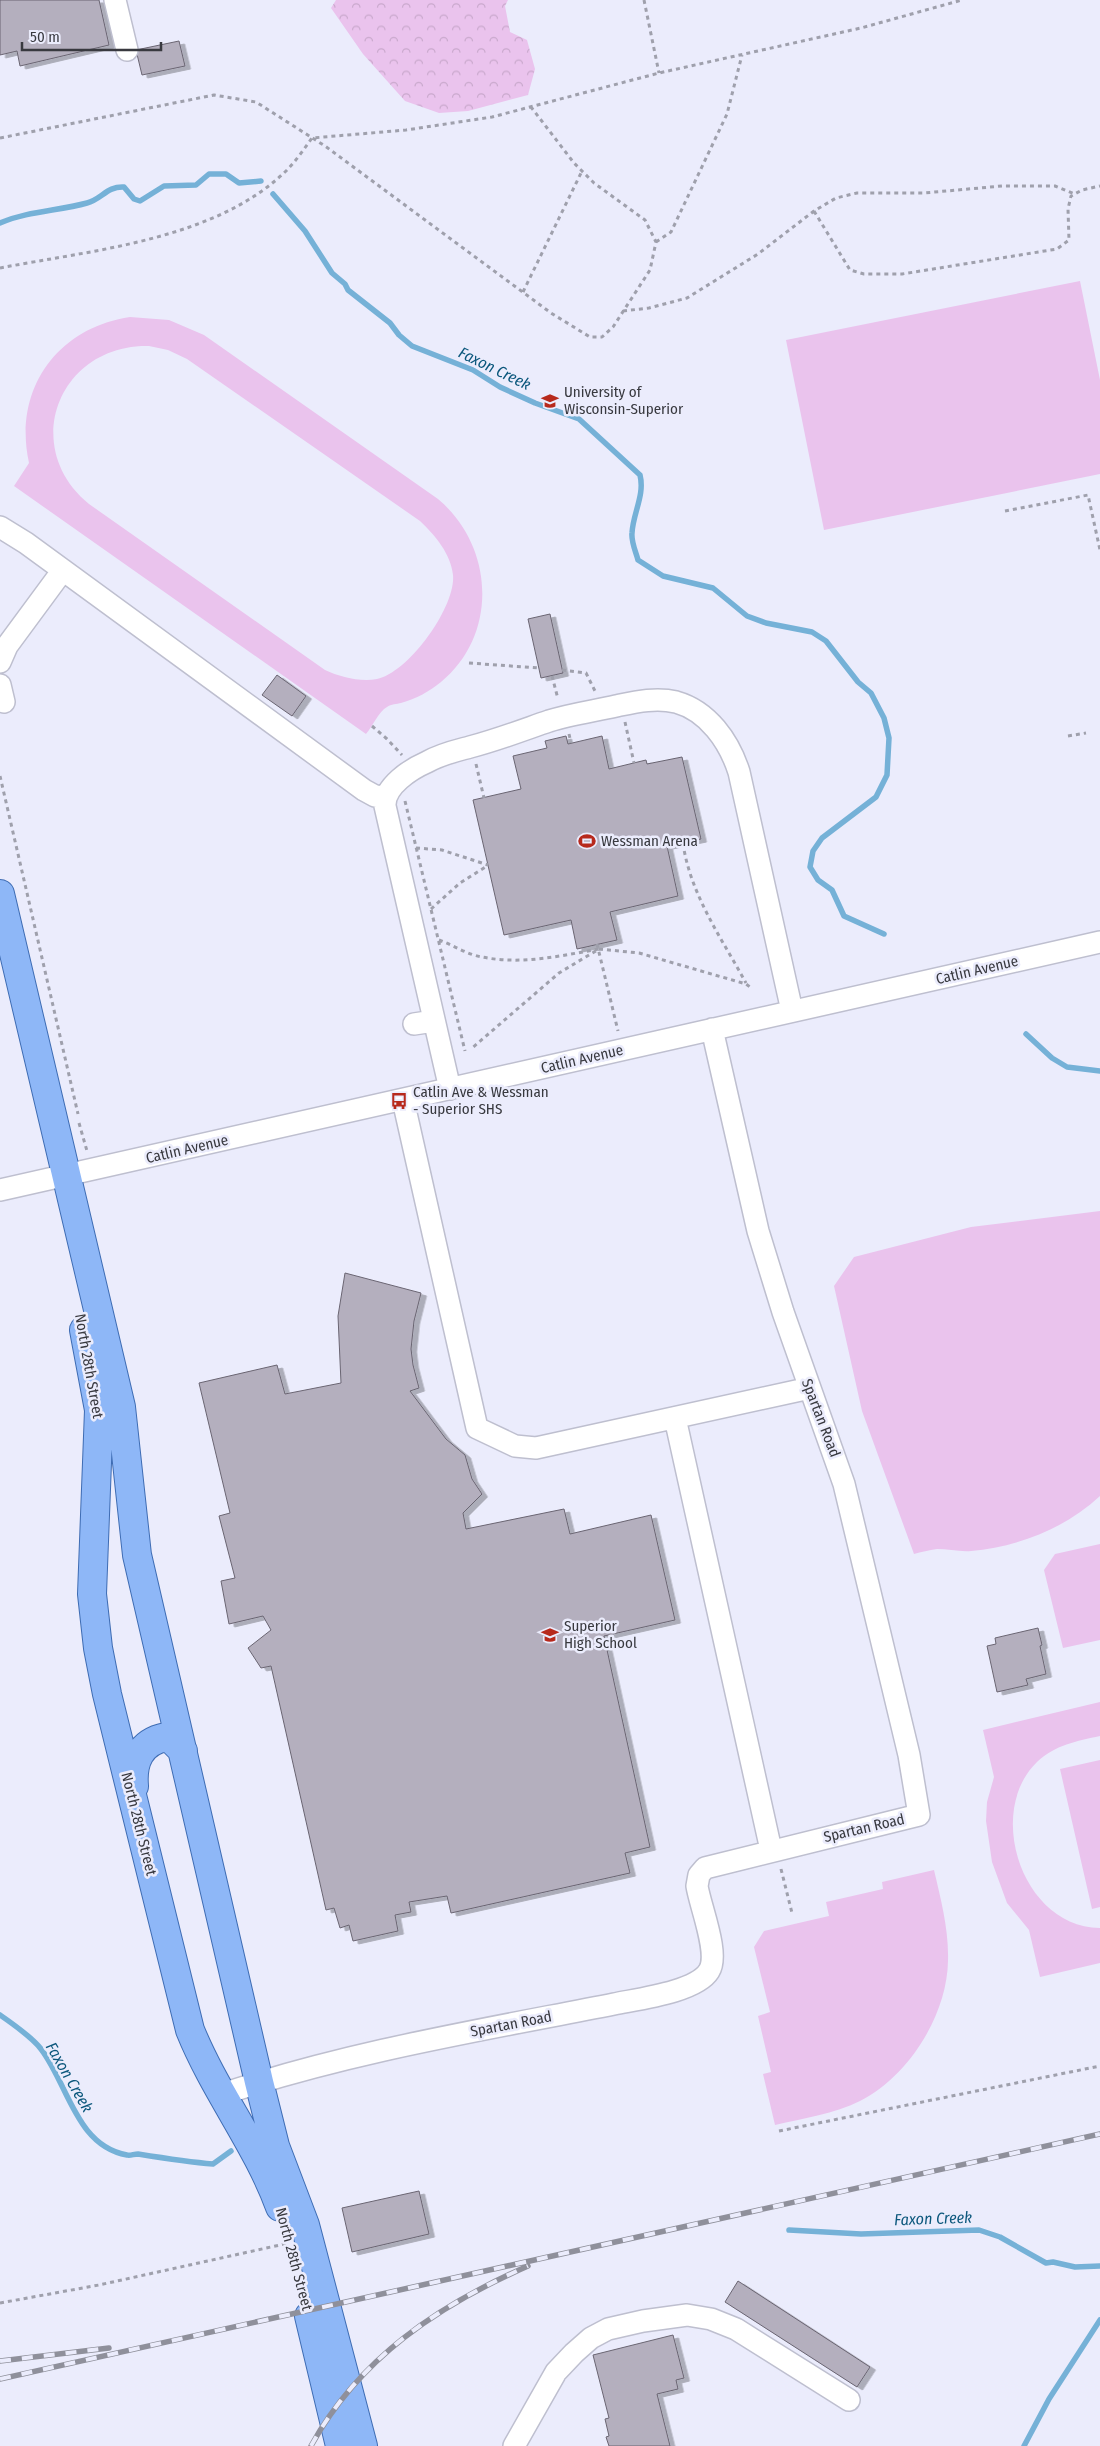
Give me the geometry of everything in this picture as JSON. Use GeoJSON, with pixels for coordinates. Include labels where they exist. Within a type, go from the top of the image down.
{"type":"FeatureCollection","features":[{"type":"Feature","properties":{"kind":"main road","name":"North 28th Street"},"geometry":{"type":"LineString","coordinates":[[0,894],[65,1177],[78,1222],[121,1407],[137,1554],[259,2082],[275,2146],[305,2225],[363,2446]]}},
{"type":"Feature","properties":{"kind":"main road","name":"North 28th Street"},"geometry":{"type":"LineString","coordinates":[[65,1177],[59,1213],[99,1410],[92,1569],[93,1614],[106,1686],[188,2023],[206,2068],[266,2174],[278,2199],[292,2243],[340,2446]]}},
{"type":"Feature","properties":{"kind":"main road"},"geometry":{"type":"LineString","coordinates":[[135,1806],[134,1772],[136,1760],[143,1749],[155,1740],[166,1738],[174,1740],[183,1751]]}},
{"type":"Feature","properties":{"kind":"street"},"geometry":{"type":"LineString","coordinates":[[115,0],[127,50]]}},
{"type":"Feature","properties":{"kind":"street"},"geometry":{"type":"LineString","coordinates":[[0,527],[63,570],[364,790],[375,796],[388,793],[414,769],[441,755],[472,747],[554,720],[612,707],[658,700],[682,704],[707,719],[728,745],[742,784],[792,1011]]}},
{"type":"Feature","properties":{"kind":"street"},"geometry":{"type":"LineString","coordinates":[[0,662],[7,646],[63,570]]}},
{"type":"Feature","properties":{"kind":"street"},"geometry":{"type":"LineString","coordinates":[[388,793],[386,806],[410,913],[424,1022],[450,1089]]}},
{"type":"Feature","properties":{"kind":"street","name":"Catlin Avenue"},"geometry":{"type":"LineString","coordinates":[[0,1190],[65,1177],[1100,942]]}},
{"type":"Feature","properties":{"kind":"street","name":"Spartan Road"},"geometry":{"type":"LineString","coordinates":[[220,2095],[291,2072],[429,2041],[654,1995],[694,1983],[709,1971],[713,1959],[697,1886],[700,1872],[714,1864],[918,1815],[908,1755],[844,1484],[783,1312],[758,1231],[712,1029]]}},
{"type":"Feature","properties":{"kind":"street"},"geometry":{"type":"LineString","coordinates":[[403,1100],[477,1428],[515,1446],[536,1448],[810,1388]]}},
{"type":"Feature","properties":{"kind":"street"},"geometry":{"type":"LineString","coordinates":[[675,1418],[774,1849]]}},
{"type":"Feature","properties":{"kind":"street"},"geometry":{"type":"LineString","coordinates":[[514,2446],[556,2372],[574,2353],[591,2338],[608,2329],[643,2321],[687,2315],[711,2319],[736,2329],[849,2400]]}},
{"type":"Feature","properties":{"kind":"path"},"geometry":{"type":"LineString","coordinates":[[644,0],[659,73]]}},
{"type":"Feature","properties":{"kind":"path"},"geometry":{"type":"LineString","coordinates":[[0,268],[171,234],[199,224],[262,190],[286,171],[312,138],[406,130],[492,117],[659,73],[861,28],[962,0]]}},
{"type":"Feature","properties":{"kind":"path"},"geometry":{"type":"LineString","coordinates":[[656,242],[671,232],[727,114],[742,54]]}},
{"type":"Feature","properties":{"kind":"path"},"geometry":{"type":"LineString","coordinates":[[0,138],[214,95],[256,102],[312,138],[551,313],[590,337],[602,337],[613,327],[650,270],[656,242],[645,220],[594,183],[582,171],[531,107]]}},
{"type":"Feature","properties":{"kind":"path"},"geometry":{"type":"LineString","coordinates":[[523,292],[582,171]]}},
{"type":"Feature","properties":{"kind":"path"},"geometry":{"type":"LineString","coordinates":[[624,311],[649,308],[687,298],[758,254],[814,211],[836,198],[857,193],[924,193],[1002,186],[1056,186],[1075,194]]}},
{"type":"Feature","properties":{"kind":"path"},"geometry":{"type":"LineString","coordinates":[[814,211],[850,270],[864,274],[902,274],[1057,249],[1070,240],[1068,209],[1072,196],[1082,190],[1100,186]]}},
{"type":"Feature","properties":{"kind":"path"},"geometry":{"type":"LineString","coordinates":[[1005,511],[1088,495],[1100,550]]}},
{"type":"Feature","properties":{"kind":"path"},"geometry":{"type":"LineString","coordinates":[[469,663],[539,668]]}},
{"type":"Feature","properties":{"kind":"path"},"geometry":{"type":"LineString","coordinates":[[562,670],[586,673],[612,707],[634,763]]}},
{"type":"Feature","properties":{"kind":"path"},"geometry":{"type":"LineString","coordinates":[[372,726],[387,739],[414,769]]}},
{"type":"Feature","properties":{"kind":"path"},"geometry":{"type":"LineString","coordinates":[[1068,736],[1086,733]]}},
{"type":"Feature","properties":{"kind":"path"},"geometry":{"type":"LineString","coordinates":[[472,747],[484,798]]}},
{"type":"Feature","properties":{"kind":"path"},"geometry":{"type":"LineString","coordinates":[[0,776],[80,1123],[93,1170]]}},
{"type":"Feature","properties":{"kind":"path"},"geometry":{"type":"LineString","coordinates":[[388,793],[407,802],[465,1051]]}},
{"type":"Feature","properties":{"kind":"path"},"geometry":{"type":"LineString","coordinates":[[683,843],[686,860],[701,902],[746,984]]}},
{"type":"Feature","properties":{"kind":"path"},"geometry":{"type":"LineString","coordinates":[[396,851],[418,848],[442,850],[488,865],[460,883],[432,909],[410,913]]}},
{"type":"Feature","properties":{"kind":"path"},"geometry":{"type":"LineString","coordinates":[[439,940],[481,957],[508,959],[536,960],[599,949],[639,953],[746,984],[750,987]]}},
{"type":"Feature","properties":{"kind":"path"},"geometry":{"type":"LineString","coordinates":[[598,944],[622,1050]]}},
{"type":"Feature","properties":{"kind":"path"},"geometry":{"type":"LineString","coordinates":[[471,1049],[559,973],[599,949]]}},
{"type":"Feature","properties":{"kind":"path"},"geometry":{"type":"LineString","coordinates":[[774,1849],[792,1913]]}},
{"type":"Feature","properties":{"kind":"path"},"geometry":{"type":"LineString","coordinates":[[779,2131],[1100,2066]]}},
{"type":"Feature","properties":{"kind":"path"},"geometry":{"type":"LineString","coordinates":[[0,2303],[91,2286],[292,2243]]}},
{"type":"Feature","properties":{"kind":"green space"},"geometry":{"type":"Polygon","coordinates":[[[336,0],[508,0],[505,6],[510,32],[527,40],[535,69],[528,95],[468,111],[439,113],[405,101],[363,54],[331,8],[336,0]]]}},
{"type":"Feature","properties":{"kind":"green space"},"geometry":{"type":"Polygon","coordinates":[[[1080,281],[1100,380],[1100,474],[824,530],[786,340],[1080,281]]]}},
{"type":"Feature","properties":{"kind":"green space"},"geometry":{"type":"Polygon","coordinates":[[[130,317],[169,320],[204,335],[438,499],[457,518],[470,541],[479,565],[482,590],[480,615],[473,640],[460,662],[441,682],[417,697],[390,705],[384,709],[366,734],[14,486],[29,463],[26,437],[28,411],[34,388],[46,367],[61,349],[81,334],[104,323],[130,317]],[[149,346],[118,350],[92,362],[72,380],[59,403],[53,428],[56,455],[68,481],[89,504],[325,670],[344,677],[364,680],[377,679],[389,674],[402,665],[428,637],[447,604],[452,588],[453,575],[446,552],[441,545],[420,521],[187,359],[168,350],[149,346]]]}},
{"type":"Feature","properties":{"kind":"green space"},"geometry":{"type":"Polygon","coordinates":[[[1100,1211],[1100,1496],[1072,1518],[1024,1540],[989,1549],[967,1551],[937,1549],[914,1554],[862,1411],[834,1286],[854,1257],[971,1227],[1100,1211]]]}},
{"type":"Feature","properties":{"kind":"green space"},"geometry":{"type":"Polygon","coordinates":[[[1100,1544],[1100,1640],[1063,1648],[1044,1570],[1055,1554],[1100,1544]]]}},
{"type":"Feature","properties":{"kind":"green space"},"geometry":{"type":"Polygon","coordinates":[[[1100,1702],[1100,1736],[1075,1742],[1051,1751],[1044,1756],[1037,1762],[1022,1783],[1014,1809],[1014,1836],[1020,1863],[1032,1888],[1050,1909],[1073,1923],[1100,1928],[1100,1963],[1040,1977],[1029,1930],[1007,1903],[992,1862],[986,1821],[987,1802],[994,1777],[983,1730],[1100,1702]]]}},
{"type":"Feature","properties":{"kind":"green space"},"geometry":{"type":"Polygon","coordinates":[[[1100,1760],[1100,1907],[1092,1909],[1060,1769],[1100,1760]]]}},
{"type":"Feature","properties":{"kind":"green space"},"geometry":{"type":"Polygon","coordinates":[[[934,1870],[946,1926],[948,1961],[941,2002],[922,2042],[894,2076],[878,2090],[860,2101],[829,2112],[775,2125],[763,2074],[771,2072],[758,2016],[770,2012],[754,1947],[764,1931],[829,1916],[826,1902],[883,1889],[882,1882],[934,1870]]]}},
{"type":"Feature","properties":{"kind":"building"},"geometry":{"type":"Polygon","coordinates":[[[0,0],[99,0],[109,45],[20,66],[17,51],[0,55],[0,0]]]}},
{"type":"Feature","properties":{"kind":"building"},"geometry":{"type":"Polygon","coordinates":[[[179,41],[185,66],[142,75],[136,50],[179,41]]]}},
{"type":"Feature","properties":{"kind":"building"},"geometry":{"type":"Polygon","coordinates":[[[550,614],[563,673],[541,678],[528,619],[550,614]]]}},
{"type":"Feature","properties":{"kind":"building"},"geometry":{"type":"Polygon","coordinates":[[[277,675],[306,696],[292,716],[262,695],[277,675]]]}},
{"type":"Feature","properties":{"kind":"building","name":"Wessman Arena"},"geometry":{"type":"Polygon","coordinates":[[[566,736],[568,744],[602,736],[609,769],[646,760],[647,764],[682,757],[701,839],[667,846],[678,896],[610,912],[617,940],[577,949],[571,920],[504,935],[473,800],[521,789],[513,756],[547,748],[545,741],[566,736]]]}},
{"type":"Feature","properties":{"kind":"building"},"geometry":{"type":"Polygon","coordinates":[[[345,1273],[421,1293],[414,1321],[411,1349],[419,1388],[410,1391],[446,1439],[465,1455],[472,1479],[482,1494],[463,1513],[466,1529],[564,1509],[570,1534],[651,1515],[675,1620],[604,1636],[650,1847],[625,1853],[630,1873],[451,1913],[447,1896],[409,1902],[411,1912],[395,1915],[398,1931],[353,1941],[349,1925],[340,1928],[334,1908],[326,1910],[271,1666],[261,1668],[248,1648],[271,1630],[263,1616],[229,1624],[221,1581],[235,1578],[219,1516],[230,1513],[199,1383],[277,1365],[285,1394],[341,1383],[338,1316],[345,1273]]]}},
{"type":"Feature","properties":{"kind":"building"},"geometry":{"type":"Polygon","coordinates":[[[1038,1628],[1046,1674],[1026,1679],[1028,1685],[997,1692],[987,1646],[996,1644],[995,1638],[1038,1628]]]}},
{"type":"Feature","properties":{"kind":"building"},"geometry":{"type":"Polygon","coordinates":[[[419,2191],[429,2234],[352,2252],[342,2208],[419,2191]]]}},
{"type":"Feature","properties":{"kind":"building"},"geometry":{"type":"Polygon","coordinates":[[[738,2281],[870,2367],[857,2387],[725,2302],[738,2281]]]}},
{"type":"Feature","properties":{"kind":"building"},"geometry":{"type":"Polygon","coordinates":[[[673,2335],[684,2378],[676,2380],[678,2389],[657,2394],[670,2446],[609,2446],[606,2437],[609,2436],[605,2419],[609,2418],[593,2355],[673,2335]]]}},
{"type":"Feature","properties":{"kind":"waterway","name":"Faxon Creek"},"geometry":{"type":"LineString","coordinates":[[0,223],[21,216],[87,203],[118,187],[124,187],[134,199],[140,201],[164,186],[196,185],[209,174],[226,174],[239,183],[261,181]]}},
{"type":"Feature","properties":{"kind":"waterway","name":"Faxon Creek"},"geometry":{"type":"LineString","coordinates":[[273,194],[305,231],[332,273],[345,284],[348,290],[390,323],[399,335],[412,346],[473,370],[500,387],[535,403],[579,419],[640,475],[641,490],[632,536],[638,560],[663,576],[713,588],[747,616],[766,623],[812,632],[826,641],[858,682],[871,693],[884,718],[889,738],[887,775],[876,797],[822,838],[813,851],[810,867],[818,880],[832,890],[844,916],[884,934]]}},
{"type":"Feature","properties":{"kind":"waterway","name":"Faxon Creek"},"geometry":{"type":"LineString","coordinates":[[1026,1034],[1052,1058],[1067,1067],[1100,1071]]}},
{"type":"Feature","properties":{"kind":"waterway","name":"Faxon Creek"},"geometry":{"type":"LineString","coordinates":[[0,2015],[28,2035],[37,2044],[50,2063],[84,2127],[96,2140],[110,2149],[128,2155],[138,2154],[213,2164],[231,2151]]}},
{"type":"Feature","properties":{"kind":"waterway","name":"Faxon Creek"},"geometry":{"type":"LineString","coordinates":[[789,2230],[861,2234],[979,2230],[1000,2237],[1046,2263],[1053,2262],[1075,2267],[1100,2266]]}},
{"type":"Feature","properties":{"kind":"waterway","name":"Faxon Creek"},"geometry":{"type":"LineString","coordinates":[[1024,2446],[1049,2399],[1100,2320]]}},
{"type":"Feature","properties":{"kind":"railway"},"geometry":{"type":"LineString","coordinates":[[0,2379],[1100,2134]]}},
{"type":"Feature","properties":{"kind":"railway"},"geometry":{"type":"LineString","coordinates":[[311,2446],[330,2415],[353,2386],[377,2361],[404,2338],[463,2298],[528,2266]]}},
{"type":"Feature","properties":{"kind":"railway"},"geometry":{"type":"LineString","coordinates":[[0,2361],[109,2348]]}},
{"type":"Feature","properties":{"kind":"place","name":"University of Wisconsin-Superior"},"geometry":{"type":"Point","coordinates":[550,401]}},
{"type":"Feature","properties":{"kind":"place","name":"Wessman Arena"},"geometry":{"type":"Point","coordinates":[587,841]}},
{"type":"Feature","properties":{"kind":"place","name":"Catlin Ave & Wessman - Superior SHS"},"geometry":{"type":"Point","coordinates":[399,1101]}},
{"type":"Feature","properties":{"kind":"place","name":"Superior High School"},"geometry":{"type":"Point","coordinates":[550,1635]}}]}
